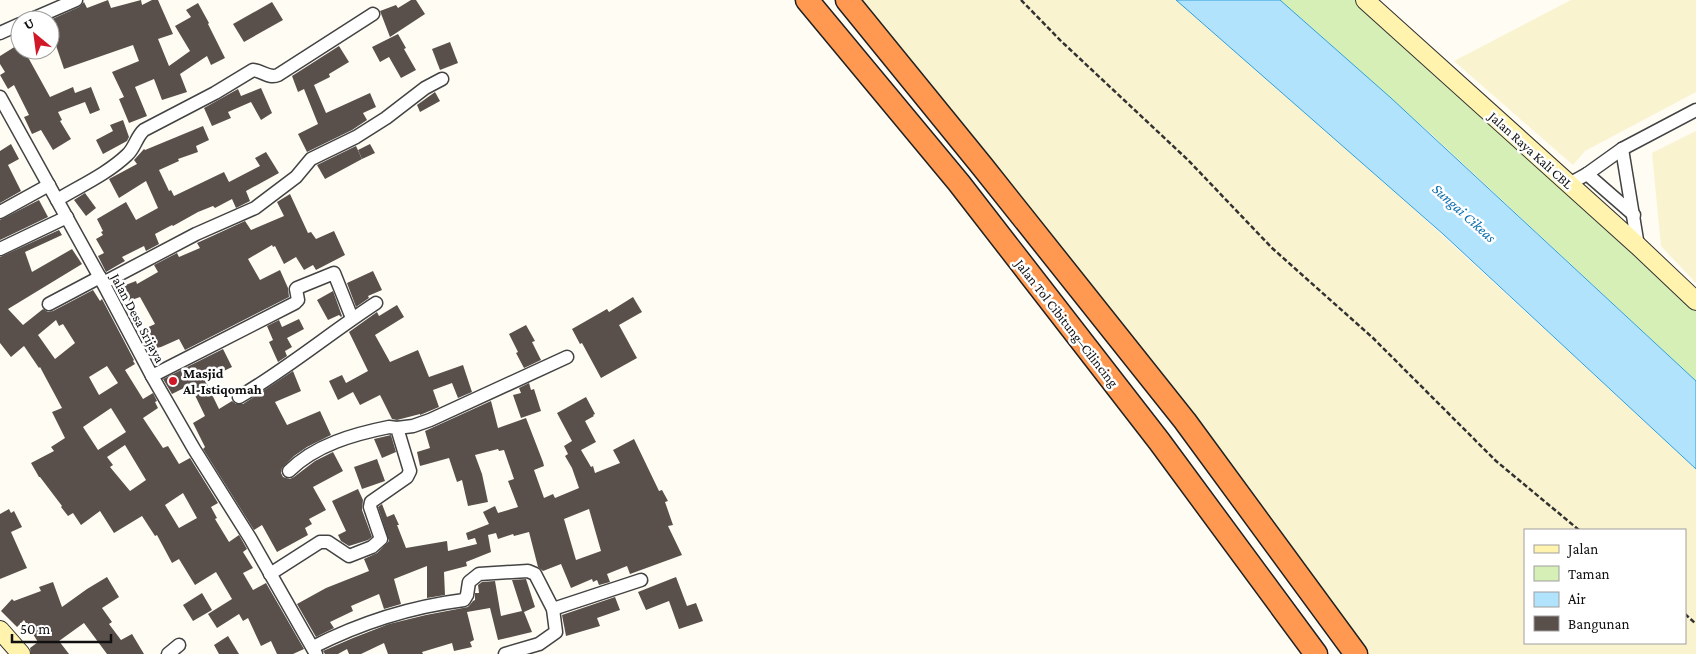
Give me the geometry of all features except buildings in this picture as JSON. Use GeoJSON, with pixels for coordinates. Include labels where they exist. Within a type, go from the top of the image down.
{"type":"FeatureCollection","features":[{"type":"Feature","properties":{"kind":"highway","name":"Jalan Tol Cibitung–Cilincing"},"geometry":{"type":"LineString","coordinates":[[807,0],[971,199],[1159,441],[1316,654]]}},
{"type":"Feature","properties":{"kind":"highway"},"geometry":{"type":"LineString","coordinates":[[846,0],[976,158],[1185,421],[1338,630],[1358,654]]}},
{"type":"Feature","properties":{"kind":"street"},"geometry":{"type":"LineString","coordinates":[[53,10],[76,0]]}},
{"type":"Feature","properties":{"kind":"street","name":"Jalan Raya Kali CBL"},"geometry":{"type":"LineString","coordinates":[[1365,0],[1638,246],[1696,301]]}},
{"type":"Feature","properties":{"kind":"street"},"geometry":{"type":"LineString","coordinates":[[57,200],[125,157],[132,150],[144,130],[215,93],[253,70],[270,77],[278,75],[373,14]]}},
{"type":"Feature","properties":{"kind":"street"},"geometry":{"type":"LineString","coordinates":[[49,304],[255,208],[296,176],[311,159],[356,137],[379,123],[425,88],[442,79]]}},
{"type":"Feature","properties":{"kind":"street","name":"Jalan Desa Srijaya"},"geometry":{"type":"LineString","coordinates":[[0,97],[152,376],[315,650]]}},
{"type":"Feature","properties":{"kind":"street"},"geometry":{"type":"LineString","coordinates":[[1569,184],[1587,174],[1622,149],[1696,110]]}},
{"type":"Feature","properties":{"kind":"street"},"geometry":{"type":"LineString","coordinates":[[1622,149],[1638,246]]}},
{"type":"Feature","properties":{"kind":"street"},"geometry":{"type":"LineString","coordinates":[[1587,174],[1634,215]]}},
{"type":"Feature","properties":{"kind":"street"},"geometry":{"type":"LineString","coordinates":[[0,212],[49,185]]}},
{"type":"Feature","properties":{"kind":"street"},"geometry":{"type":"LineString","coordinates":[[0,249],[67,217]]}},
{"type":"Feature","properties":{"kind":"street"},"geometry":{"type":"LineString","coordinates":[[152,376],[295,303],[298,300],[297,288],[334,273],[352,318]]}},
{"type":"Feature","properties":{"kind":"street"},"geometry":{"type":"LineString","coordinates":[[240,397],[311,350],[352,318],[376,303]]}},
{"type":"Feature","properties":{"kind":"street"},"geometry":{"type":"LineString","coordinates":[[289,471],[298,462],[315,451],[335,442],[374,430],[413,426],[430,420],[567,357]]}},
{"type":"Feature","properties":{"kind":"street"},"geometry":{"type":"LineString","coordinates":[[270,574],[320,542],[328,542],[349,556],[372,547],[380,541],[370,507],[371,502],[407,478],[410,472],[397,428]]}},
{"type":"Feature","properties":{"kind":"street"},"geometry":{"type":"LineString","coordinates":[[315,650],[343,632],[392,614],[433,604],[464,600],[467,595],[469,582],[479,574],[528,571],[535,574],[553,609],[556,632],[539,644],[505,654]]}},
{"type":"Feature","properties":{"kind":"street"},"geometry":{"type":"LineString","coordinates":[[553,609],[641,580]]}},
{"type":"Feature","properties":{"kind":"street"},"geometry":{"type":"LineString","coordinates":[[0,630],[21,654]]}},
{"type":"Feature","properties":{"kind":"street"},"geometry":{"type":"LineString","coordinates":[[168,654],[179,645]]}},
{"type":"Feature","properties":{"kind":"path"},"geometry":{"type":"LineString","coordinates":[[1021,0],[1061,41],[1188,160],[1272,248],[1374,338],[1496,461],[1578,529]]}},
{"type":"Feature","properties":{"kind":"path"},"geometry":{"type":"LineString","coordinates":[[1686,615],[1696,624]]}},
{"type":"Feature","properties":{"kind":"shaded area"},"geometry":{"type":"Polygon","coordinates":[[[842,0],[1176,0],[1405,201],[1696,469],[1696,654],[1359,654],[842,0]]]}},
{"type":"Feature","properties":{"kind":"shaded area"},"geometry":{"type":"Polygon","coordinates":[[[1571,0],[1696,0],[1696,92],[1585,151],[1573,165],[1454,61],[1571,0]]]}},
{"type":"Feature","properties":{"kind":"shaded area"},"geometry":{"type":"Polygon","coordinates":[[[1696,131],[1696,283],[1661,246],[1652,153],[1696,131]]]}},
{"type":"Feature","properties":{"kind":"green space"},"geometry":{"type":"Polygon","coordinates":[[[1280,0],[1358,0],[1495,130],[1696,309],[1696,381],[1430,133],[1280,0]]]}},
{"type":"Feature","properties":{"kind":"water","name":"Sungai Cikeas"},"geometry":{"type":"Polygon","coordinates":[[[1176,0],[1280,0],[1391,98],[1696,381],[1696,469],[1443,234],[1176,0]]]}},
{"type":"Feature","properties":{"kind":"place","name":"Masjid Al-Istiqomah"},"geometry":{"type":"Point","coordinates":[173,381]}}]}
